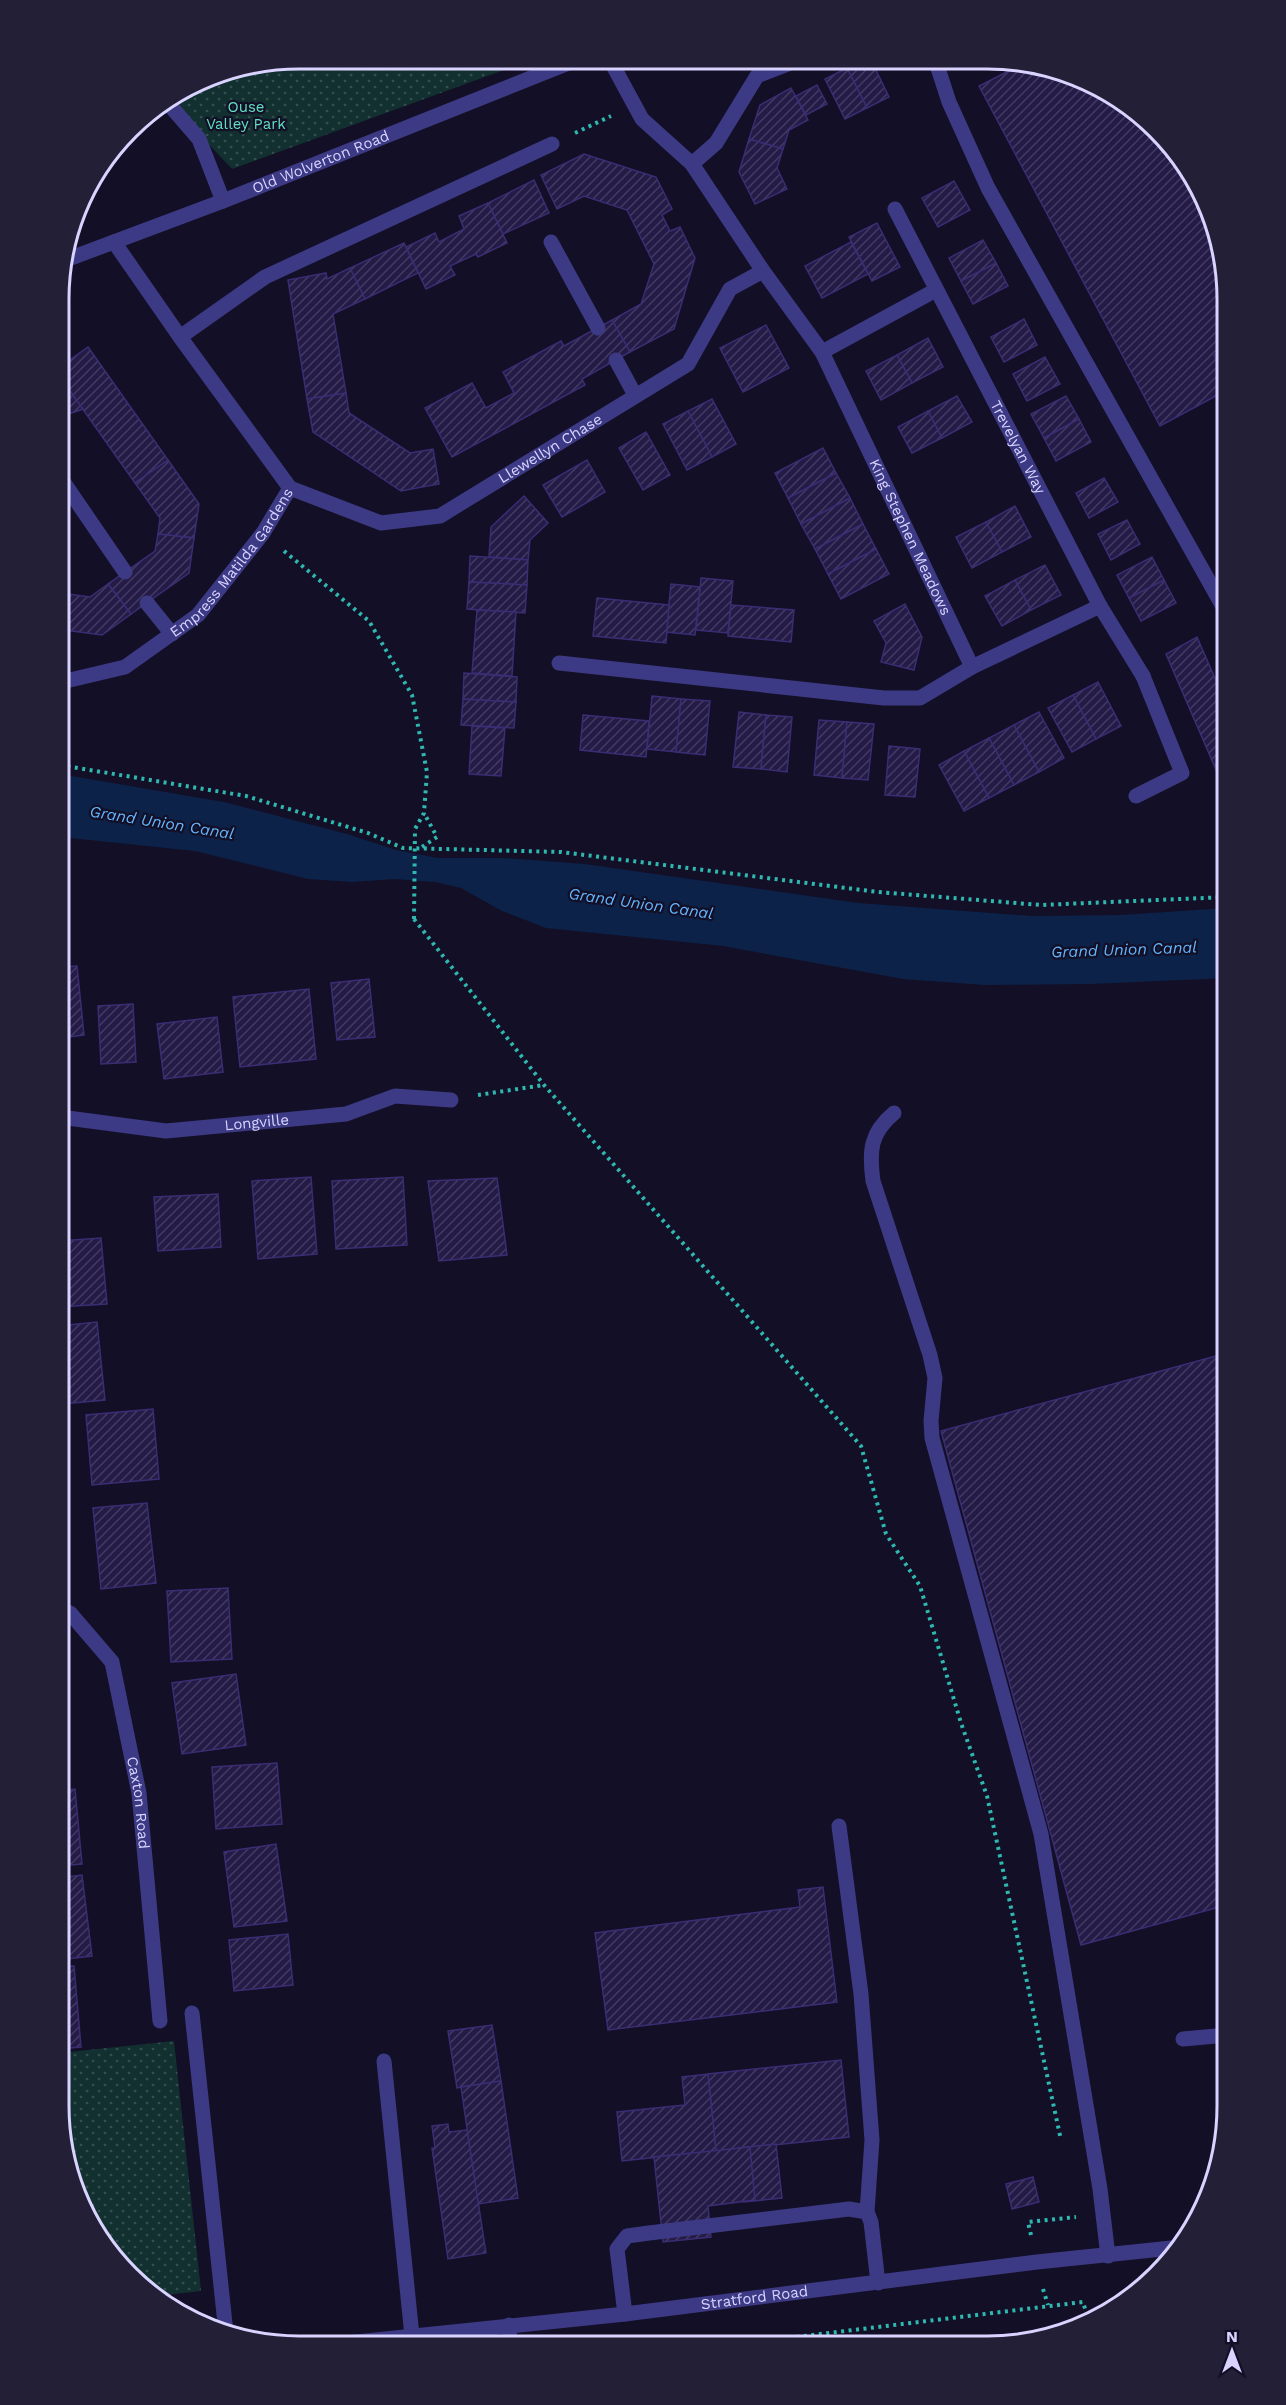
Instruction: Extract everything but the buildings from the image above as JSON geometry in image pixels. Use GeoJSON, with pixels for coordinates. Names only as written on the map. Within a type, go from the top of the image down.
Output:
{"type":"FeatureCollection","features":[{"type":"Feature","properties":{"kind":"street","name":"Old Wolverton Road"},"geometry":{"type":"LineString","coordinates":[[73,257],[223,201],[553,69]]}},
{"type":"Feature","properties":{"kind":"street","name":"King Stephen Meadows"},"geometry":{"type":"LineString","coordinates":[[615,69],[642,119],[692,164],[763,270],[822,352],[972,667]]}},
{"type":"Feature","properties":{"kind":"street"},"geometry":{"type":"LineString","coordinates":[[692,164],[716,143],[757,76],[775,69]]}},
{"type":"Feature","properties":{"kind":"street"},"geometry":{"type":"LineString","coordinates":[[938,69],[949,102],[988,188],[1217,596]]}},
{"type":"Feature","properties":{"kind":"street"},"geometry":{"type":"LineString","coordinates":[[172,108],[199,139],[223,201]]}},
{"type":"Feature","properties":{"kind":"street"},"geometry":{"type":"LineString","coordinates":[[180,338],[265,277],[552,144]]}},
{"type":"Feature","properties":{"kind":"street","name":"Trevelyan Way"},"geometry":{"type":"LineString","coordinates":[[895,209],[1100,606],[1143,676],[1182,773],[1136,796]]}},
{"type":"Feature","properties":{"kind":"street","name":"Empress Matilda Gardens"},"geometry":{"type":"LineString","coordinates":[[69,680],[125,667],[198,615],[263,533],[290,488],[180,338],[114,242]]}},
{"type":"Feature","properties":{"kind":"street"},"geometry":{"type":"LineString","coordinates":[[551,242],[598,328]]}},
{"type":"Feature","properties":{"kind":"street","name":"Llewellyn Chase"},"geometry":{"type":"LineString","coordinates":[[290,488],[381,523],[440,516],[688,364],[730,289],[763,270]]}},
{"type":"Feature","properties":{"kind":"street"},"geometry":{"type":"LineString","coordinates":[[822,352],[936,290]]}},
{"type":"Feature","properties":{"kind":"street"},"geometry":{"type":"LineString","coordinates":[[616,360],[635,395]]}},
{"type":"Feature","properties":{"kind":"street"},"geometry":{"type":"LineString","coordinates":[[69,490],[125,572]]}},
{"type":"Feature","properties":{"kind":"street"},"geometry":{"type":"LineString","coordinates":[[147,603],[172,634]]}},
{"type":"Feature","properties":{"kind":"street"},"geometry":{"type":"LineString","coordinates":[[558,663],[884,698],[920,698],[972,667],[1100,606]]}},
{"type":"Feature","properties":{"kind":"street","name":"Longville"},"geometry":{"type":"LineString","coordinates":[[69,1118],[166,1131],[346,1114],[395,1096],[451,1100]]}},
{"type":"Feature","properties":{"kind":"street"},"geometry":{"type":"LineString","coordinates":[[894,1113],[882,1124],[873,1140],[870,1163],[873,1181],[930,1354],[935,1378],[931,1421],[932,1438],[1041,1834],[1100,2189],[1108,2256]]}},
{"type":"Feature","properties":{"kind":"street","name":"Caxton Road"},"geometry":{"type":"LineString","coordinates":[[69,1613],[112,1662],[139,1793],[160,2021]]}},
{"type":"Feature","properties":{"kind":"street"},"geometry":{"type":"LineString","coordinates":[[839,1826],[861,1994],[872,2140],[867,2212],[871,2222],[878,2283]]}},
{"type":"Feature","properties":{"kind":"street"},"geometry":{"type":"LineString","coordinates":[[192,2013],[225,2324]]}},
{"type":"Feature","properties":{"kind":"street"},"geometry":{"type":"LineString","coordinates":[[1184,2039],[1217,2036]]}},
{"type":"Feature","properties":{"kind":"street"},"geometry":{"type":"LineString","coordinates":[[384,2061],[412,2336]]}},
{"type":"Feature","properties":{"kind":"street"},"geometry":{"type":"LineString","coordinates":[[625,2314],[617,2249],[627,2236],[849,2210],[867,2212]]}},
{"type":"Feature","properties":{"kind":"street","name":"Stratford Road"},"geometry":{"type":"LineString","coordinates":[[412,2336],[625,2314],[1037,2262],[1168,2249]]}},
{"type":"Feature","properties":{"kind":"street"},"geometry":{"type":"LineString","coordinates":[[509,2325],[510,2336]]}},
{"type":"Feature","properties":{"kind":"path"},"geometry":{"type":"LineString","coordinates":[[552,144],[635,106]]}},
{"type":"Feature","properties":{"kind":"path"},"geometry":{"type":"LineString","coordinates":[[263,533],[369,621],[412,695],[427,772],[424,813],[415,829],[414,919],[544,1085],[861,1446],[886,1533],[920,1586],[961,1723],[987,1796],[1062,2147]]}},
{"type":"Feature","properties":{"kind":"path"},"geometry":{"type":"LineString","coordinates":[[69,766],[246,796],[368,833],[403,848],[561,852],[878,892],[1041,905],[1217,897]]}},
{"type":"Feature","properties":{"kind":"path"},"geometry":{"type":"LineString","coordinates":[[421,848],[437,837],[424,813]]}},
{"type":"Feature","properties":{"kind":"path"},"geometry":{"type":"LineString","coordinates":[[451,1100],[544,1085]]}},
{"type":"Feature","properties":{"kind":"path"},"geometry":{"type":"LineString","coordinates":[[1048,2305],[1028,2222],[1077,2217]]}},
{"type":"Feature","properties":{"kind":"path"},"geometry":{"type":"LineString","coordinates":[[802,2336],[1083,2302],[1086,2313]]}},
{"type":"Feature","properties":{"kind":"green space","name":"Ouse Valley Park"},"geometry":{"type":"Polygon","coordinates":[[[284,69],[506,69],[232,169],[173,107],[225,81],[254,73],[284,69]]]}},
{"type":"Feature","properties":{"kind":"green space"},"geometry":{"type":"Polygon","coordinates":[[[174,2041],[201,2291],[168,2295],[159,2289],[126,2258],[100,2221],[86,2194],[73,2151],[69,2121],[69,2052],[174,2041]]]}},
{"type":"Feature","properties":{"kind":"water","name":"Grand Union Canal"},"geometry":{"type":"Polygon","coordinates":[[[69,776],[224,802],[347,834],[396,850],[438,858],[503,858],[585,864],[858,903],[1033,916],[1120,915],[1217,909],[1217,978],[1092,984],[985,985],[903,979],[723,946],[546,928],[502,911],[461,888],[435,882],[395,879],[352,882],[308,879],[195,851],[69,838],[69,776]]]}}]}
